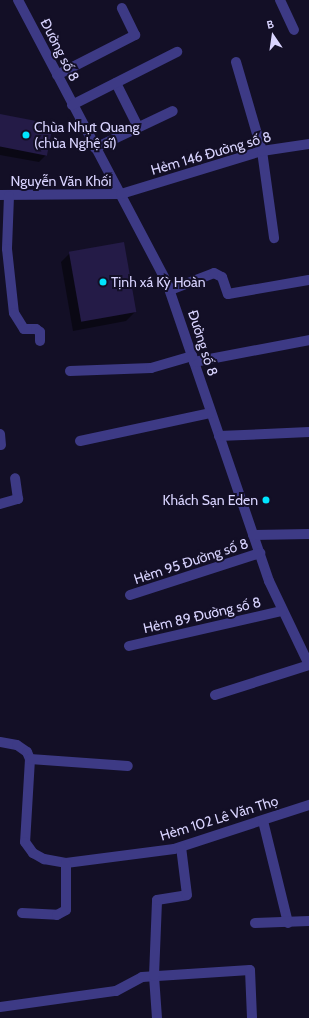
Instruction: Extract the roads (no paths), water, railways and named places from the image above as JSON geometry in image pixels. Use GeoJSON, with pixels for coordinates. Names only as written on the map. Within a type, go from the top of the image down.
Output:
{"type":"FeatureCollection","features":[{"type":"Feature","properties":{"kind":"street","name":"Đường số 8"},"geometry":{"type":"LineString","coordinates":[[18,0],[170,290],[253,535],[282,611],[309,665]]}},
{"type":"Feature","properties":{"kind":"street"},"geometry":{"type":"LineString","coordinates":[[280,0],[294,30]]}},
{"type":"Feature","properties":{"kind":"street"},"geometry":{"type":"LineString","coordinates":[[57,75],[135,35],[122,8]]}},
{"type":"Feature","properties":{"kind":"street"},"geometry":{"type":"LineString","coordinates":[[72,104],[178,52]]}},
{"type":"Feature","properties":{"kind":"street"},"geometry":{"type":"LineString","coordinates":[[236,62],[262,151],[274,238]]}},
{"type":"Feature","properties":{"kind":"street"},"geometry":{"type":"LineString","coordinates":[[116,83],[138,127]]}},
{"type":"Feature","properties":{"kind":"street"},"geometry":{"type":"LineString","coordinates":[[96,148],[173,111]]}},
{"type":"Feature","properties":{"kind":"street","name":"Hẻm 146 Đường số 8"},"geometry":{"type":"LineString","coordinates":[[121,194],[262,151],[309,144]]}},
{"type":"Feature","properties":{"kind":"street","name":"Nguyễn Văn Khối"},"geometry":{"type":"LineString","coordinates":[[4,195],[121,194]]}},
{"type":"Feature","properties":{"kind":"street"},"geometry":{"type":"LineString","coordinates":[[4,195],[7,249],[14,313],[24,329],[36,329],[40,332],[40,341]]}},
{"type":"Feature","properties":{"kind":"street"},"geometry":{"type":"LineString","coordinates":[[170,290],[214,274],[222,277],[228,294],[309,280]]}},
{"type":"Feature","properties":{"kind":"street"},"geometry":{"type":"LineString","coordinates":[[70,371],[151,368],[193,359],[309,340]]}},
{"type":"Feature","properties":{"kind":"street"},"geometry":{"type":"LineString","coordinates":[[80,441],[211,413]]}},
{"type":"Feature","properties":{"kind":"street"},"geometry":{"type":"LineString","coordinates":[[219,436],[309,432]]}},
{"type":"Feature","properties":{"kind":"street"},"geometry":{"type":"LineString","coordinates":[[0,434],[1,444]]}},
{"type":"Feature","properties":{"kind":"street"},"geometry":{"type":"LineString","coordinates":[[0,504],[18,499],[15,478]]}},
{"type":"Feature","properties":{"kind":"street"},"geometry":{"type":"LineString","coordinates":[[253,535],[309,534]]}},
{"type":"Feature","properties":{"kind":"street","name":"Hẻm 95 Đường số 8"},"geometry":{"type":"LineString","coordinates":[[130,595],[260,553]]}},
{"type":"Feature","properties":{"kind":"street","name":"Hẻm 89 Đường số 8"},"geometry":{"type":"LineString","coordinates":[[129,646],[282,611]]}},
{"type":"Feature","properties":{"kind":"street"},"geometry":{"type":"LineString","coordinates":[[215,696],[309,665]]}},
{"type":"Feature","properties":{"kind":"street"},"geometry":{"type":"LineString","coordinates":[[0,742],[17,745],[27,752],[30,759],[128,766]]}},
{"type":"Feature","properties":{"kind":"street","name":"Hẻm 102 Lê Văn Thọ"},"geometry":{"type":"LineString","coordinates":[[30,759],[25,842],[33,853],[44,859],[66,863],[182,847],[309,805]]}},
{"type":"Feature","properties":{"kind":"street"},"geometry":{"type":"LineString","coordinates":[[263,821],[288,924]]}},
{"type":"Feature","properties":{"kind":"street"},"geometry":{"type":"LineString","coordinates":[[157,1018],[154,976],[157,900],[187,895],[182,847]]}},
{"type":"Feature","properties":{"kind":"street"},"geometry":{"type":"LineString","coordinates":[[22,913],[58,915],[66,910],[66,863]]}},
{"type":"Feature","properties":{"kind":"street"},"geometry":{"type":"LineString","coordinates":[[255,923],[288,924],[309,921]]}},
{"type":"Feature","properties":{"kind":"street"},"geometry":{"type":"LineString","coordinates":[[0,1007],[116,991],[142,977],[250,970],[252,1018]]}},
{"type":"Feature","properties":{"kind":"place","name":"Chùa Nhựt Quang (chùa Nghệ sĩ)"},"geometry":{"type":"Point","coordinates":[26,135]}},
{"type":"Feature","properties":{"kind":"place","name":"Tịnh xá Kỳ Hoàn"},"geometry":{"type":"Point","coordinates":[103,282]}},
{"type":"Feature","properties":{"kind":"place","name":"Khách Sạn Eden"},"geometry":{"type":"Point","coordinates":[266,500]}}]}
